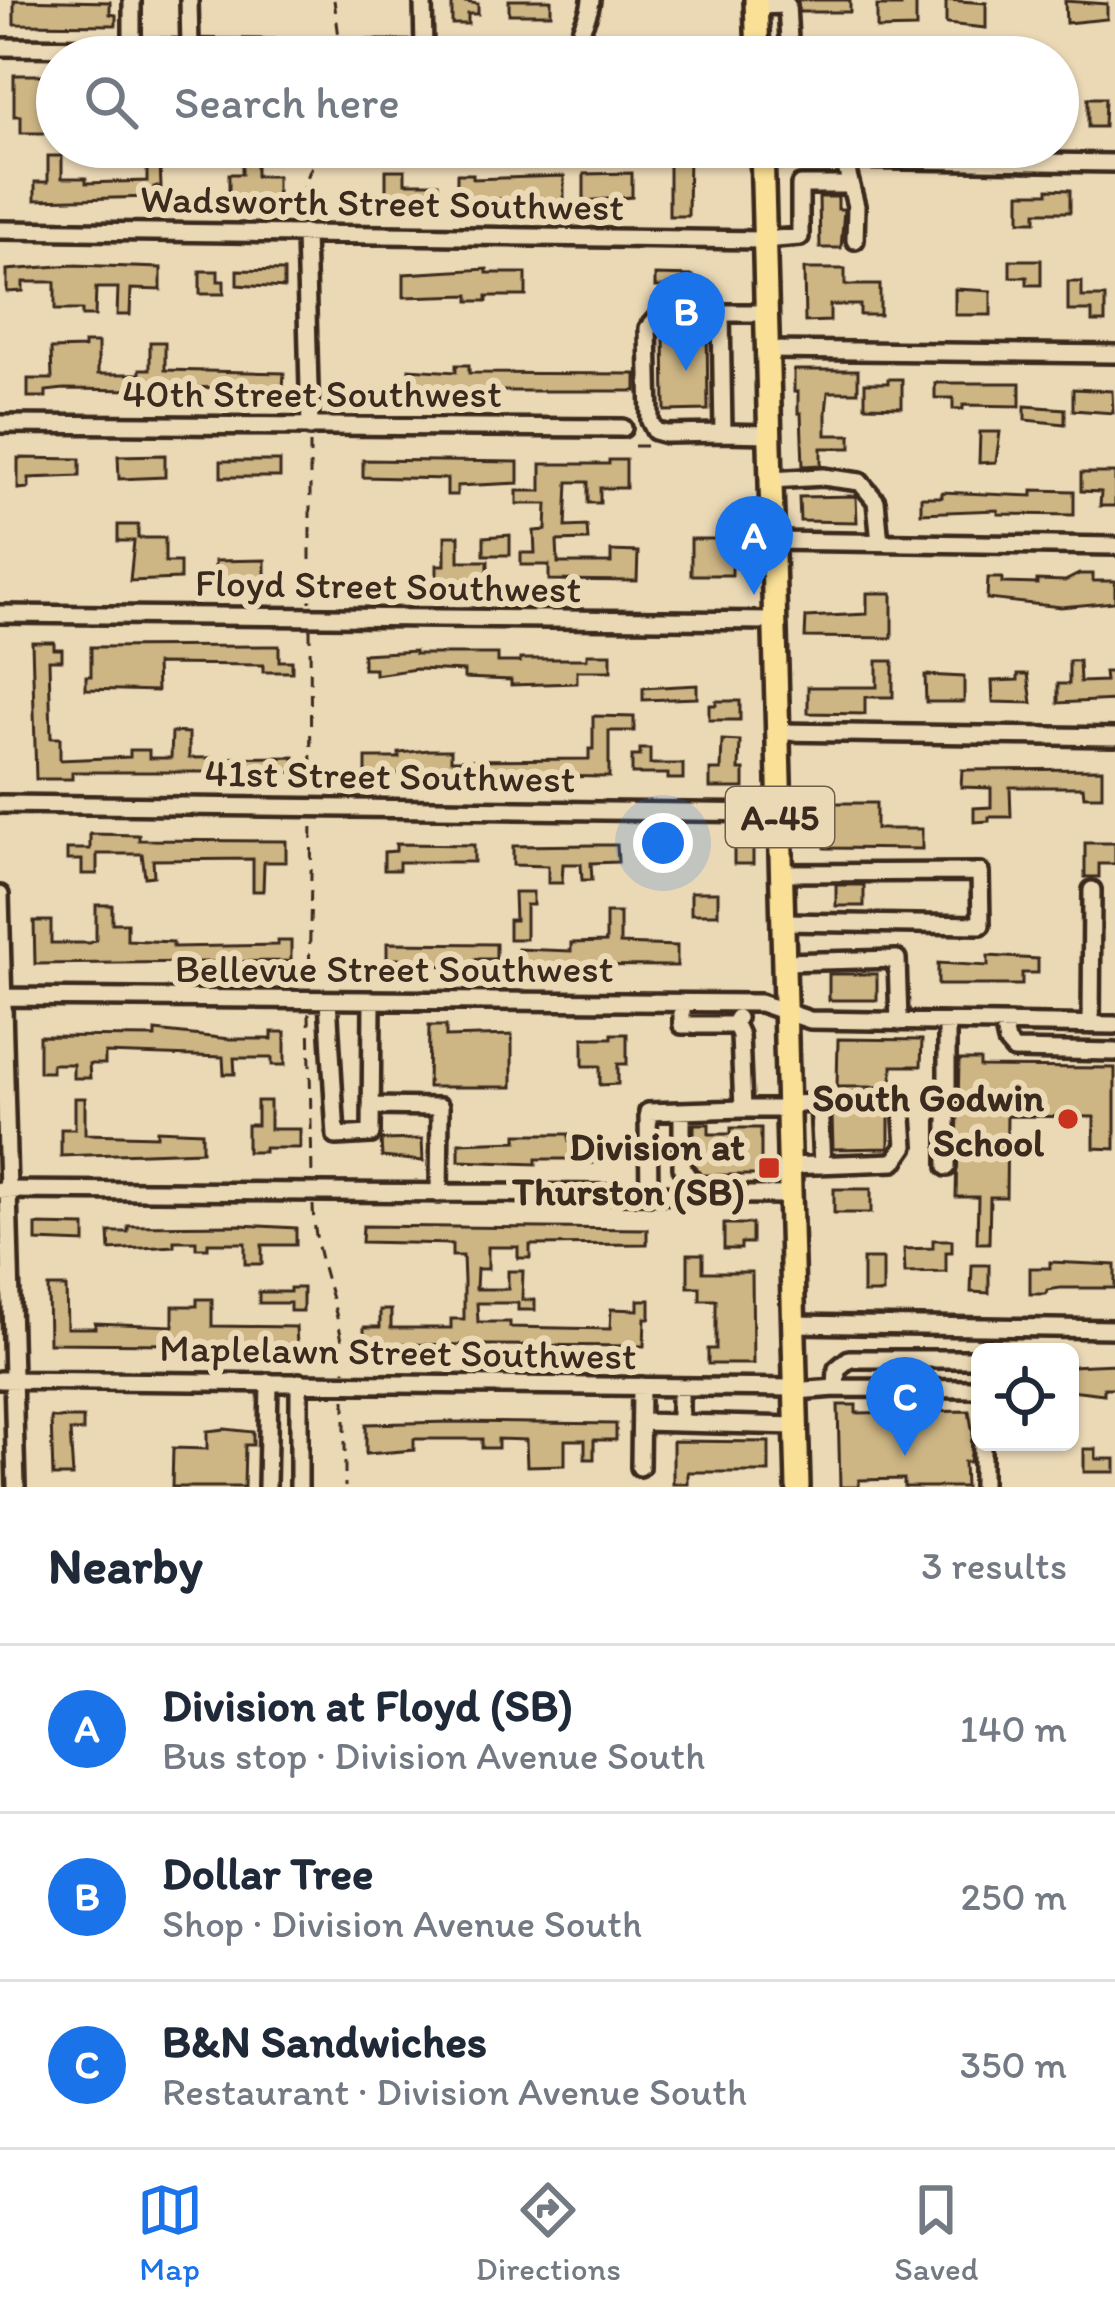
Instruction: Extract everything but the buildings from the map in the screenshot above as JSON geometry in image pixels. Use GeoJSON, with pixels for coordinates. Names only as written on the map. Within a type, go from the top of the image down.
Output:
{"type":"FeatureCollection","features":[{"type":"Feature","properties":{"kind":"main road"},"geometry":{"type":"LineString","coordinates":[[756,3],[757,36]]}},
{"type":"Feature","properties":{"kind":"main road","name":"A-45"},"geometry":{"type":"LineString","coordinates":[[762,168],[798,1487]]}},
{"type":"Feature","properties":{"kind":"street"},"geometry":{"type":"LineString","coordinates":[[132,0],[132,36]]}},
{"type":"Feature","properties":{"kind":"street"},"geometry":{"type":"LineString","coordinates":[[189,0],[190,36]]}},
{"type":"Feature","properties":{"kind":"street"},"geometry":{"type":"LineString","coordinates":[[423,0],[424,36]]}},
{"type":"Feature","properties":{"kind":"street"},"geometry":{"type":"LineString","coordinates":[[578,36],[591,0]]}},
{"type":"Feature","properties":{"kind":"street"},"geometry":{"type":"LineString","coordinates":[[756,3],[788,5],[789,36]]}},
{"type":"Feature","properties":{"kind":"street"},"geometry":{"type":"LineString","coordinates":[[0,47],[36,47]]}},
{"type":"Feature","properties":{"kind":"street"},"geometry":{"type":"LineString","coordinates":[[1079,162],[1115,163]]}},
{"type":"Feature","properties":{"kind":"street"},"geometry":{"type":"LineString","coordinates":[[843,168],[856,206],[855,239]]}},
{"type":"Feature","properties":{"kind":"street"},"geometry":{"type":"LineString","coordinates":[[763,240],[800,237],[800,185],[848,185]]}},
{"type":"Feature","properties":{"kind":"street","name":"Wadsworth Street Southwest"},"geometry":{"type":"LineString","coordinates":[[0,230],[763,240]]}},
{"type":"Feature","properties":{"kind":"street"},"geometry":{"type":"LineString","coordinates":[[304,233],[310,427]]}},
{"type":"Feature","properties":{"kind":"street"},"geometry":{"type":"LineString","coordinates":[[766,313],[661,313],[653,318],[648,328],[650,421],[665,434],[770,434]]}},
{"type":"Feature","properties":{"kind":"street"},"geometry":{"type":"LineString","coordinates":[[721,313],[723,433]]}},
{"type":"Feature","properties":{"kind":"street"},"geometry":{"type":"LineString","coordinates":[[767,350],[1115,354]]}},
{"type":"Feature","properties":{"kind":"street","name":"40th Street Southwest"},"geometry":{"type":"LineString","coordinates":[[0,424],[622,428]]}},
{"type":"Feature","properties":{"kind":"street"},"geometry":{"type":"LineString","coordinates":[[771,480],[823,477],[860,482],[876,501],[880,543]]}},
{"type":"Feature","properties":{"kind":"street"},"geometry":{"type":"LineString","coordinates":[[773,542],[1115,545]]}},
{"type":"Feature","properties":{"kind":"street","name":"Floyd Street Southwest"},"geometry":{"type":"LineString","coordinates":[[0,614],[775,621]]}},
{"type":"Feature","properties":{"kind":"street"},"geometry":{"type":"LineString","coordinates":[[778,732],[1115,736]]}},
{"type":"Feature","properties":{"kind":"street","name":"41st Street Southwest"},"geometry":{"type":"LineString","coordinates":[[0,804],[780,813]]}},
{"type":"Feature","properties":{"kind":"street"},"geometry":{"type":"LineString","coordinates":[[781,873],[980,872],[981,925],[782,922]]}},
{"type":"Feature","properties":{"kind":"street"},"geometry":{"type":"LineString","coordinates":[[1091,1025],[1092,890]]}},
{"type":"Feature","properties":{"kind":"street"},"geometry":{"type":"LineString","coordinates":[[0,895],[6,1380],[16,1487]]}},
{"type":"Feature","properties":{"kind":"street"},"geometry":{"type":"LineString","coordinates":[[783,962],[897,959],[899,1022]]}},
{"type":"Feature","properties":{"kind":"street","name":"Bellevue Street Southwest"},"geometry":{"type":"LineString","coordinates":[[2,998],[760,1003],[810,1020],[1115,1025]]}},
{"type":"Feature","properties":{"kind":"street"},"geometry":{"type":"LineString","coordinates":[[328,1000],[337,1136],[371,1134],[372,1001]]}},
{"type":"Feature","properties":{"kind":"street"},"geometry":{"type":"LineString","coordinates":[[682,1003],[682,1024],[735,1024]]}},
{"type":"Feature","properties":{"kind":"street"},"geometry":{"type":"LineString","coordinates":[[700,1003],[700,1024]]}},
{"type":"Feature","properties":{"kind":"street"},"geometry":{"type":"LineString","coordinates":[[737,1003],[743,1109]]}},
{"type":"Feature","properties":{"kind":"street"},"geometry":{"type":"LineString","coordinates":[[946,1167],[947,1023]]}},
{"type":"Feature","properties":{"kind":"street"},"geometry":{"type":"LineString","coordinates":[[1003,1024],[1014,1050],[1115,1052]]}},
{"type":"Feature","properties":{"kind":"street"},"geometry":{"type":"LineString","coordinates":[[819,1103],[822,1165]]}},
{"type":"Feature","properties":{"kind":"street"},"geometry":{"type":"LineString","coordinates":[[649,1195],[648,1112],[819,1103],[902,1104],[905,1146],[894,1162],[789,1166]]}},
{"type":"Feature","properties":{"kind":"street"},"geometry":{"type":"LineString","coordinates":[[371,1106],[440,1106],[439,1193]]}},
{"type":"Feature","properties":{"kind":"street"},"geometry":{"type":"LineString","coordinates":[[682,1112],[682,1168],[690,1180],[690,1195]]}},
{"type":"Feature","properties":{"kind":"street"},"geometry":{"type":"LineString","coordinates":[[4,1190],[790,1195]]}},
{"type":"Feature","properties":{"kind":"street"},"geometry":{"type":"LineString","coordinates":[[794,1324],[1115,1329]]}},
{"type":"Feature","properties":{"kind":"street"},"geometry":{"type":"LineString","coordinates":[[971,1327],[974,1343]]}},
{"type":"Feature","properties":{"kind":"street"},"geometry":{"type":"LineString","coordinates":[[836,1388],[837,1369],[849,1359],[971,1358]]}},
{"type":"Feature","properties":{"kind":"street","name":"Maplelawn Street Southwest"},"geometry":{"type":"LineString","coordinates":[[6,1380],[971,1389]]}},
{"type":"Feature","properties":{"kind":"street"},"geometry":{"type":"LineString","coordinates":[[267,1487],[268,1382]]}},
{"type":"Feature","properties":{"kind":"street"},"geometry":{"type":"LineString","coordinates":[[299,1382],[299,1487]]}},
{"type":"Feature","properties":{"kind":"street"},"geometry":{"type":"LineString","coordinates":[[640,1467],[641,1386]]}},
{"type":"Feature","properties":{"kind":"street"},"geometry":{"type":"LineString","coordinates":[[680,1387],[680,1422]]}},
{"type":"Feature","properties":{"kind":"street"},"geometry":{"type":"LineString","coordinates":[[641,1422],[796,1426]]}},
{"type":"Feature","properties":{"kind":"street"},"geometry":{"type":"LineString","coordinates":[[982,1451],[982,1487]]}},
{"type":"Feature","properties":{"kind":"path"},"geometry":{"type":"LineString","coordinates":[[334,0],[338,36]]}},
{"type":"Feature","properties":{"kind":"path"},"geometry":{"type":"LineString","coordinates":[[304,233],[304,185],[311,168]]}},
{"type":"Feature","properties":{"kind":"path"},"geometry":{"type":"LineString","coordinates":[[310,427],[309,1000],[314,1236],[344,1347],[346,1487]]}},
{"type":"Feature","properties":{"kind":"place","name":"Dollar Tree"},"geometry":{"type":"Point","coordinates":[686,371]}},
{"type":"Feature","properties":{"kind":"place","name":"Division at Floyd (SB)"},"geometry":{"type":"Point","coordinates":[754,595]}},
{"type":"Feature","properties":{"kind":"place","name":"South Godwin School"},"geometry":{"type":"Point","coordinates":[1068,1119]}},
{"type":"Feature","properties":{"kind":"place","name":"Division at Thurston (SB)"},"geometry":{"type":"Point","coordinates":[769,1168]}},
{"type":"Feature","properties":{"kind":"place","name":"B&N Sandwiches"},"geometry":{"type":"Point","coordinates":[905,1456]}}]}
